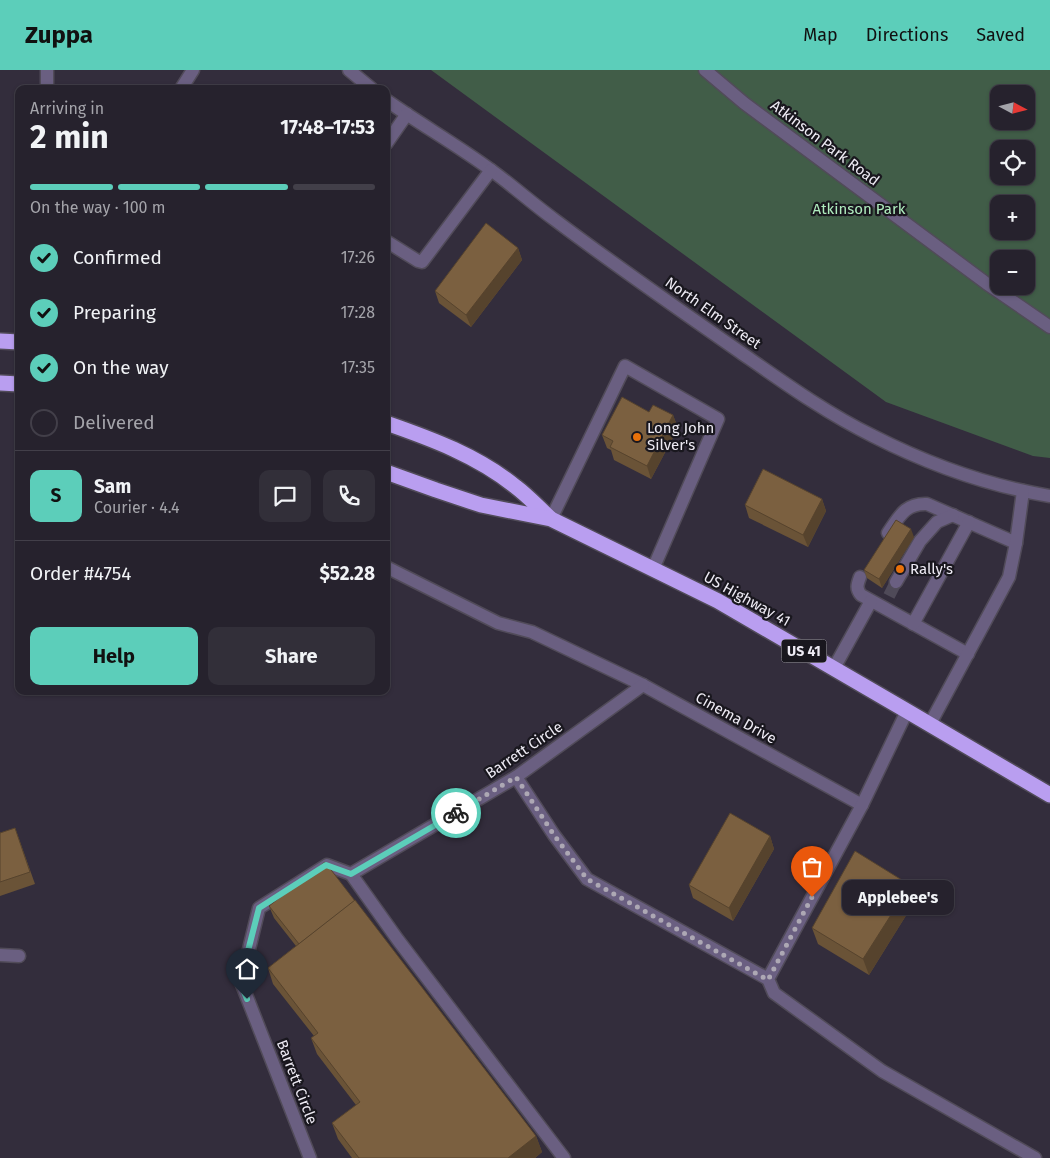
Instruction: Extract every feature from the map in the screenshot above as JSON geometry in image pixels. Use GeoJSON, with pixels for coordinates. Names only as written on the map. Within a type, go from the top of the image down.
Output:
{"type":"FeatureCollection","features":[{"type":"Feature","properties":{"kind":"highway"},"geometry":{"type":"LineString","coordinates":[[0,341],[15,342]]}},
{"type":"Feature","properties":{"kind":"highway"},"geometry":{"type":"LineString","coordinates":[[0,383],[15,384]]}},
{"type":"Feature","properties":{"kind":"highway","name":"US 41"},"geometry":{"type":"LineString","coordinates":[[390,424],[435,440],[481,463],[516,487],[551,519]]}},
{"type":"Feature","properties":{"kind":"highway","name":"US 41"},"geometry":{"type":"LineString","coordinates":[[390,473],[481,505],[551,519]]}},
{"type":"Feature","properties":{"kind":"highway","name":"US Highway 41"},"geometry":{"type":"LineString","coordinates":[[551,519],[718,601],[1050,795]]}},
{"type":"Feature","properties":{"kind":"street"},"geometry":{"type":"LineString","coordinates":[[46,85],[47,70]]}},
{"type":"Feature","properties":{"kind":"street"},"geometry":{"type":"LineString","coordinates":[[184,85],[193,70]]}},
{"type":"Feature","properties":{"kind":"street"},"geometry":{"type":"LineString","coordinates":[[349,70],[367,85]]}},
{"type":"Feature","properties":{"kind":"street","name":"Atkinson Park Road"},"geometry":{"type":"LineString","coordinates":[[705,70],[744,103],[955,260],[1050,327]]}},
{"type":"Feature","properties":{"kind":"street","name":"North Elm Street"},"geometry":{"type":"LineString","coordinates":[[390,103],[491,170],[555,220],[689,317],[833,414],[872,436],[911,454],[992,483],[1050,496]]}},
{"type":"Feature","properties":{"kind":"street"},"geometry":{"type":"LineString","coordinates":[[390,138],[407,114]]}},
{"type":"Feature","properties":{"kind":"street"},"geometry":{"type":"LineString","coordinates":[[390,244],[422,262],[491,170]]}},
{"type":"Feature","properties":{"kind":"street"},"geometry":{"type":"LineString","coordinates":[[551,519],[625,366],[718,419],[653,569]]}},
{"type":"Feature","properties":{"kind":"street"},"geometry":{"type":"LineString","coordinates":[[930,724],[1009,578],[1023,491]]}},
{"type":"Feature","properties":{"kind":"street"},"geometry":{"type":"LineString","coordinates":[[881,544],[900,515],[918,503],[927,504],[1016,543]]}},
{"type":"Feature","properties":{"kind":"street"},"geometry":{"type":"LineString","coordinates":[[896,582],[920,541],[937,522],[953,515]]}},
{"type":"Feature","properties":{"kind":"street"},"geometry":{"type":"LineString","coordinates":[[913,624],[969,522]]}},
{"type":"Feature","properties":{"kind":"street","name":"Cinema Drive"},"geometry":{"type":"LineString","coordinates":[[390,569],[498,623],[532,632],[643,685],[862,805]]}},
{"type":"Feature","properties":{"kind":"street"},"geometry":{"type":"LineString","coordinates":[[860,577],[857,590],[861,596],[881,602],[913,624],[968,654]]}},
{"type":"Feature","properties":{"kind":"street"},"geometry":{"type":"LineString","coordinates":[[834,668],[881,602]]}},
{"type":"Feature","properties":{"kind":"street","name":"Barrett Circle"},"geometry":{"type":"LineString","coordinates":[[310,1158],[240,982],[259,908],[326,865],[351,874],[516,777],[643,685]]}},
{"type":"Feature","properties":{"kind":"street"},"geometry":{"type":"LineString","coordinates":[[768,980],[862,805],[907,710]]}},
{"type":"Feature","properties":{"kind":"street"},"geometry":{"type":"LineString","coordinates":[[516,777],[554,835],[587,879],[768,980],[774,992],[882,1070],[1035,1158]]}},
{"type":"Feature","properties":{"kind":"street"},"geometry":{"type":"LineString","coordinates":[[351,874],[398,940],[564,1158]]}},
{"type":"Feature","properties":{"kind":"street"},"geometry":{"type":"LineString","coordinates":[[0,955],[19,956]]}},
{"type":"Feature","properties":{"kind":"green space","name":"Atkinson Park"},"geometry":{"type":"Polygon","coordinates":[[[431,70],[1050,70],[1050,458],[1033,456],[886,402],[431,70]]]}},
{"type":"Feature","properties":{"kind":"building"},"geometry":{"type":"Polygon","coordinates":[[[486,223],[518,248],[466,315],[435,291],[486,223]]]}},
{"type":"Feature","properties":{"kind":"building"},"geometry":{"type":"Polygon","coordinates":[[[622,397],[649,412],[653,405],[673,415],[647,466],[610,447],[613,441],[602,435],[622,397]]]}},
{"type":"Feature","properties":{"kind":"building"},"geometry":{"type":"Polygon","coordinates":[[[763,469],[822,499],[803,535],[745,505],[763,469]]]}},
{"type":"Feature","properties":{"kind":"building"},"geometry":{"type":"Polygon","coordinates":[[[896,520],[911,529],[879,579],[864,570],[896,520]]]}},
{"type":"Feature","properties":{"kind":"building"},"geometry":{"type":"Polygon","coordinates":[[[730,813],[770,836],[729,908],[689,885],[730,813]]]}},
{"type":"Feature","properties":{"kind":"building"},"geometry":{"type":"Polygon","coordinates":[[[15,828],[30,872],[0,882],[0,833],[15,828]]]}},
{"type":"Feature","properties":{"kind":"building"},"geometry":{"type":"Polygon","coordinates":[[[855,851],[910,885],[863,959],[812,928],[855,851]]]}},
{"type":"Feature","properties":{"kind":"building"},"geometry":{"type":"Polygon","coordinates":[[[325,862],[355,901],[299,944],[269,906],[325,862]]]}},
{"type":"Feature","properties":{"kind":"building"},"geometry":{"type":"Polygon","coordinates":[[[355,900],[536,1136],[508,1158],[359,1158],[332,1123],[360,1102],[311,1038],[318,1033],[268,968],[355,900]]]}},
{"type":"Feature","properties":{"kind":"tunnel"},"geometry":{"type":"LineString","coordinates":[[889,596],[896,582]]}},
{"type":"Feature","properties":{"kind":"way so far"},"geometry":{"type":"LineString","coordinates":[[456,813],[516,777],[554,835],[587,879],[768,980],[812,897]]}},
{"type":"Feature","properties":{"kind":"place","name":"Long John Silver's"},"geometry":{"type":"Point","coordinates":[637,437]}},
{"type":"Feature","properties":{"kind":"place","name":"Rally's"},"geometry":{"type":"Point","coordinates":[900,569]}},
{"type":"Feature","properties":{"kind":"place","name":"Applebee's"},"geometry":{"type":"Point","coordinates":[812,897]}},
{"type":"Feature","properties":{"kind":"route"},"geometry":{"type":"LineString","coordinates":[[247,999],[240,982],[259,908],[326,865],[351,874],[456,813]]}}]}
